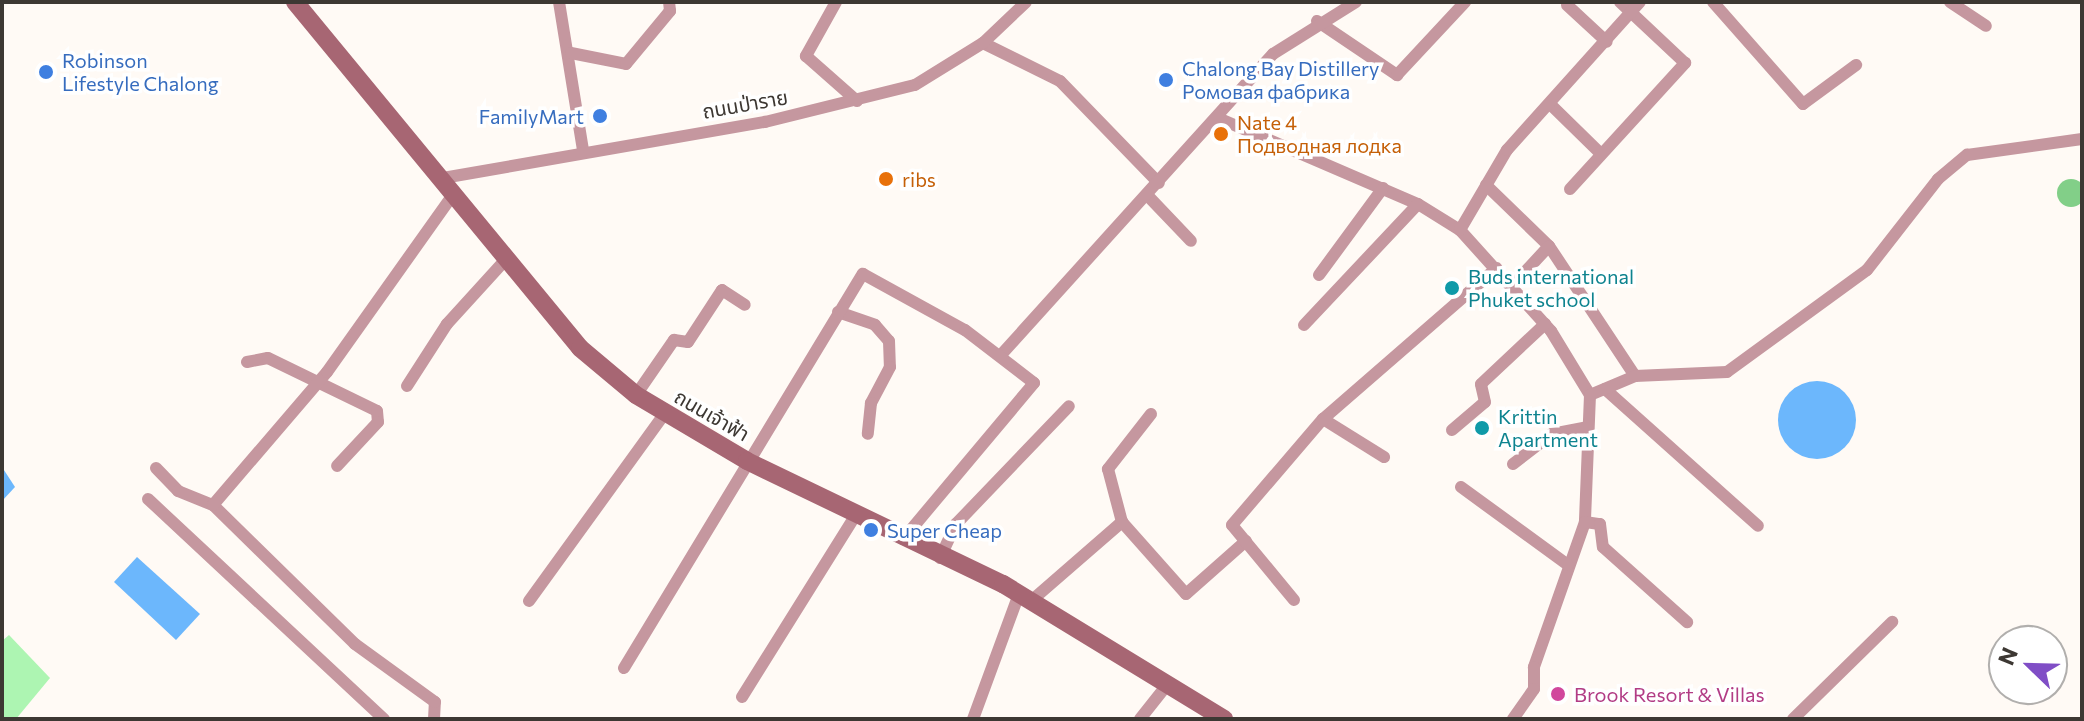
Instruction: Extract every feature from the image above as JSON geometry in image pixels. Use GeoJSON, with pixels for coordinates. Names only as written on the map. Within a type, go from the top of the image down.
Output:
{"type":"FeatureCollection","features":[{"type":"Feature","properties":{"kind":"main road","name":"ถนนเจ้าฟ้า"},"geometry":{"type":"LineString","coordinates":[[295,2],[449,185],[580,348],[636,395],[747,461],[1025,597],[1224,719]]}},
{"type":"Feature","properties":{"kind":"street"},"geometry":{"type":"LineString","coordinates":[[559,2],[571,53],[583,151]]}},
{"type":"Feature","properties":{"kind":"street"},"geometry":{"type":"LineString","coordinates":[[571,53],[626,64],[670,11],[669,2]]}},
{"type":"Feature","properties":{"kind":"street"},"geometry":{"type":"LineString","coordinates":[[836,2],[806,56],[857,101]]}},
{"type":"Feature","properties":{"kind":"street","name":"ถนนป่าราย"},"geometry":{"type":"LineString","coordinates":[[449,185],[583,151],[857,101],[915,85],[983,43],[1026,2]]}},
{"type":"Feature","properties":{"kind":"street"},"geometry":{"type":"LineString","coordinates":[[1000,356],[1148,196],[1273,54],[1317,21],[1356,2]]}},
{"type":"Feature","properties":{"kind":"street"},"geometry":{"type":"LineString","coordinates":[[1317,21],[1397,75],[1465,2]]}},
{"type":"Feature","properties":{"kind":"street"},"geometry":{"type":"LineString","coordinates":[[1570,189],[1685,63],[1636,7],[1620,2]]}},
{"type":"Feature","properties":{"kind":"street"},"geometry":{"type":"LineString","coordinates":[[1713,2],[1803,104],[1856,65]]}},
{"type":"Feature","properties":{"kind":"street"},"geometry":{"type":"LineString","coordinates":[[1950,2],[1986,26]]}},
{"type":"Feature","properties":{"kind":"street"},"geometry":{"type":"LineString","coordinates":[[1567,5],[1607,42]]}},
{"type":"Feature","properties":{"kind":"street"},"geometry":{"type":"LineString","coordinates":[[1460,230],[1486,185],[1636,7]]}},
{"type":"Feature","properties":{"kind":"street"},"geometry":{"type":"LineString","coordinates":[[983,43],[1060,81],[1159,183]]}},
{"type":"Feature","properties":{"kind":"street"},"geometry":{"type":"LineString","coordinates":[[1551,105],[1600,153]]}},
{"type":"Feature","properties":{"kind":"street"},"geometry":{"type":"LineString","coordinates":[[1218,118],[1418,204],[1460,230],[1545,324],[1590,395],[1584,428],[1585,522],[1568,565],[1534,689],[1513,719]]}},
{"type":"Feature","properties":{"kind":"street"},"geometry":{"type":"LineString","coordinates":[[1590,395],[1635,376],[1727,372],[1867,270],[1938,179],[1967,155],[2082,139]]}},
{"type":"Feature","properties":{"kind":"street"},"geometry":{"type":"LineString","coordinates":[[213,505],[319,382],[449,185]]}},
{"type":"Feature","properties":{"kind":"street"},"geometry":{"type":"LineString","coordinates":[[1486,185],[1549,246],[1595,305],[1635,376]]}},
{"type":"Feature","properties":{"kind":"street"},"geometry":{"type":"LineString","coordinates":[[1319,275],[1383,188]]}},
{"type":"Feature","properties":{"kind":"street"},"geometry":{"type":"LineString","coordinates":[[1148,196],[1191,241]]}},
{"type":"Feature","properties":{"kind":"street"},"geometry":{"type":"LineString","coordinates":[[1304,325],[1418,204]]}},
{"type":"Feature","properties":{"kind":"street"},"geometry":{"type":"LineString","coordinates":[[1512,286],[1549,246]]}},
{"type":"Feature","properties":{"kind":"street"},"geometry":{"type":"LineString","coordinates":[[407,386],[447,324],[508,257]]}},
{"type":"Feature","properties":{"kind":"street"},"geometry":{"type":"LineString","coordinates":[[1294,600],[1232,525],[1323,419],[1497,268]]}},
{"type":"Feature","properties":{"kind":"street"},"geometry":{"type":"LineString","coordinates":[[624,668],[863,274],[1000,356],[1034,383],[903,539]]}},
{"type":"Feature","properties":{"kind":"street"},"geometry":{"type":"LineString","coordinates":[[636,395],[674,340],[688,342],[722,290],[745,305]]}},
{"type":"Feature","properties":{"kind":"street"},"geometry":{"type":"LineString","coordinates":[[838,312],[875,325],[889,341],[890,367],[871,403],[868,434]]}},
{"type":"Feature","properties":{"kind":"street"},"geometry":{"type":"LineString","coordinates":[[1452,430],[1485,402],[1481,384],[1545,324]]}},
{"type":"Feature","properties":{"kind":"street"},"geometry":{"type":"LineString","coordinates":[[247,362],[268,358],[379,414],[337,466]]}},
{"type":"Feature","properties":{"kind":"street"},"geometry":{"type":"LineString","coordinates":[[1605,389],[1758,526]]}},
{"type":"Feature","properties":{"kind":"street"},"geometry":{"type":"LineString","coordinates":[[940,558],[956,524],[1069,406]]}},
{"type":"Feature","properties":{"kind":"street"},"geometry":{"type":"LineString","coordinates":[[529,601],[665,413]]}},
{"type":"Feature","properties":{"kind":"street"},"geometry":{"type":"LineString","coordinates":[[1151,414],[1108,469],[1122,522],[1186,594],[1246,541]]}},
{"type":"Feature","properties":{"kind":"street"},"geometry":{"type":"LineString","coordinates":[[1323,419],[1384,457]]}},
{"type":"Feature","properties":{"kind":"street"},"geometry":{"type":"LineString","coordinates":[[1513,464],[1552,434],[1584,428]]}},
{"type":"Feature","properties":{"kind":"street"},"geometry":{"type":"LineString","coordinates":[[156,468],[178,491],[213,505],[355,644],[435,702],[434,719]]}},
{"type":"Feature","properties":{"kind":"street"},"geometry":{"type":"LineString","coordinates":[[1461,487],[1568,565]]}},
{"type":"Feature","properties":{"kind":"street"},"geometry":{"type":"LineString","coordinates":[[148,499],[384,719]]}},
{"type":"Feature","properties":{"kind":"street"},"geometry":{"type":"LineString","coordinates":[[742,697],[855,516]]}},
{"type":"Feature","properties":{"kind":"street"},"geometry":{"type":"LineString","coordinates":[[973,719],[1025,597],[1122,522]]}},
{"type":"Feature","properties":{"kind":"street"},"geometry":{"type":"LineString","coordinates":[[1585,522],[1600,524],[1603,547],[1687,622]]}},
{"type":"Feature","properties":{"kind":"street"},"geometry":{"type":"LineString","coordinates":[[1796,718],[1892,622]]}},
{"type":"Feature","properties":{"kind":"street"},"geometry":{"type":"LineString","coordinates":[[1140,719],[1167,685]]}},
{"type":"Feature","properties":{"kind":"green space"},"geometry":{"type":"Polygon","coordinates":[[[2071,179],[2081,183],[2085,193],[2081,203],[2071,207],[2061,203],[2057,193],[2061,183],[2071,179]]]}},
{"type":"Feature","properties":{"kind":"green space"},"geometry":{"type":"Polygon","coordinates":[[[9,635],[50,678],[16,719],[2,719],[2,641],[9,635]]]}},
{"type":"Feature","properties":{"kind":"water"},"geometry":{"type":"Polygon","coordinates":[[[1817,381],[1832,384],[1845,392],[1853,405],[1856,420],[1853,435],[1845,448],[1832,456],[1817,459],[1802,456],[1789,448],[1781,435],[1778,420],[1781,405],[1789,392],[1802,384],[1817,381]]]}},
{"type":"Feature","properties":{"kind":"water"},"geometry":{"type":"Polygon","coordinates":[[[2,467],[15,487],[2,501],[2,467]]]}},
{"type":"Feature","properties":{"kind":"water"},"geometry":{"type":"Polygon","coordinates":[[[137,557],[200,614],[176,640],[114,582],[137,557]]]}},
{"type":"Feature","properties":{"kind":"place","name":"Robinson Lifestyle Chalong"},"geometry":{"type":"Point","coordinates":[46,72]}},
{"type":"Feature","properties":{"kind":"place","name":"Chalong Bay Distillery Ромовая фабрика"},"geometry":{"type":"Point","coordinates":[1166,80]}},
{"type":"Feature","properties":{"kind":"place","name":"FamilyMart"},"geometry":{"type":"Point","coordinates":[600,116]}},
{"type":"Feature","properties":{"kind":"place","name":"Nate 4 Подводная лодка"},"geometry":{"type":"Point","coordinates":[1221,134]}},
{"type":"Feature","properties":{"kind":"place","name":"ribs"},"geometry":{"type":"Point","coordinates":[886,179]}},
{"type":"Feature","properties":{"kind":"place","name":"Buds international Phuket school"},"geometry":{"type":"Point","coordinates":[1452,288]}},
{"type":"Feature","properties":{"kind":"place","name":"Krittin Apartment"},"geometry":{"type":"Point","coordinates":[1482,428]}},
{"type":"Feature","properties":{"kind":"place","name":"Super Cheap"},"geometry":{"type":"Point","coordinates":[871,530]}},
{"type":"Feature","properties":{"kind":"place","name":"Brook Resort & Villas"},"geometry":{"type":"Point","coordinates":[1558,694]}}]}
